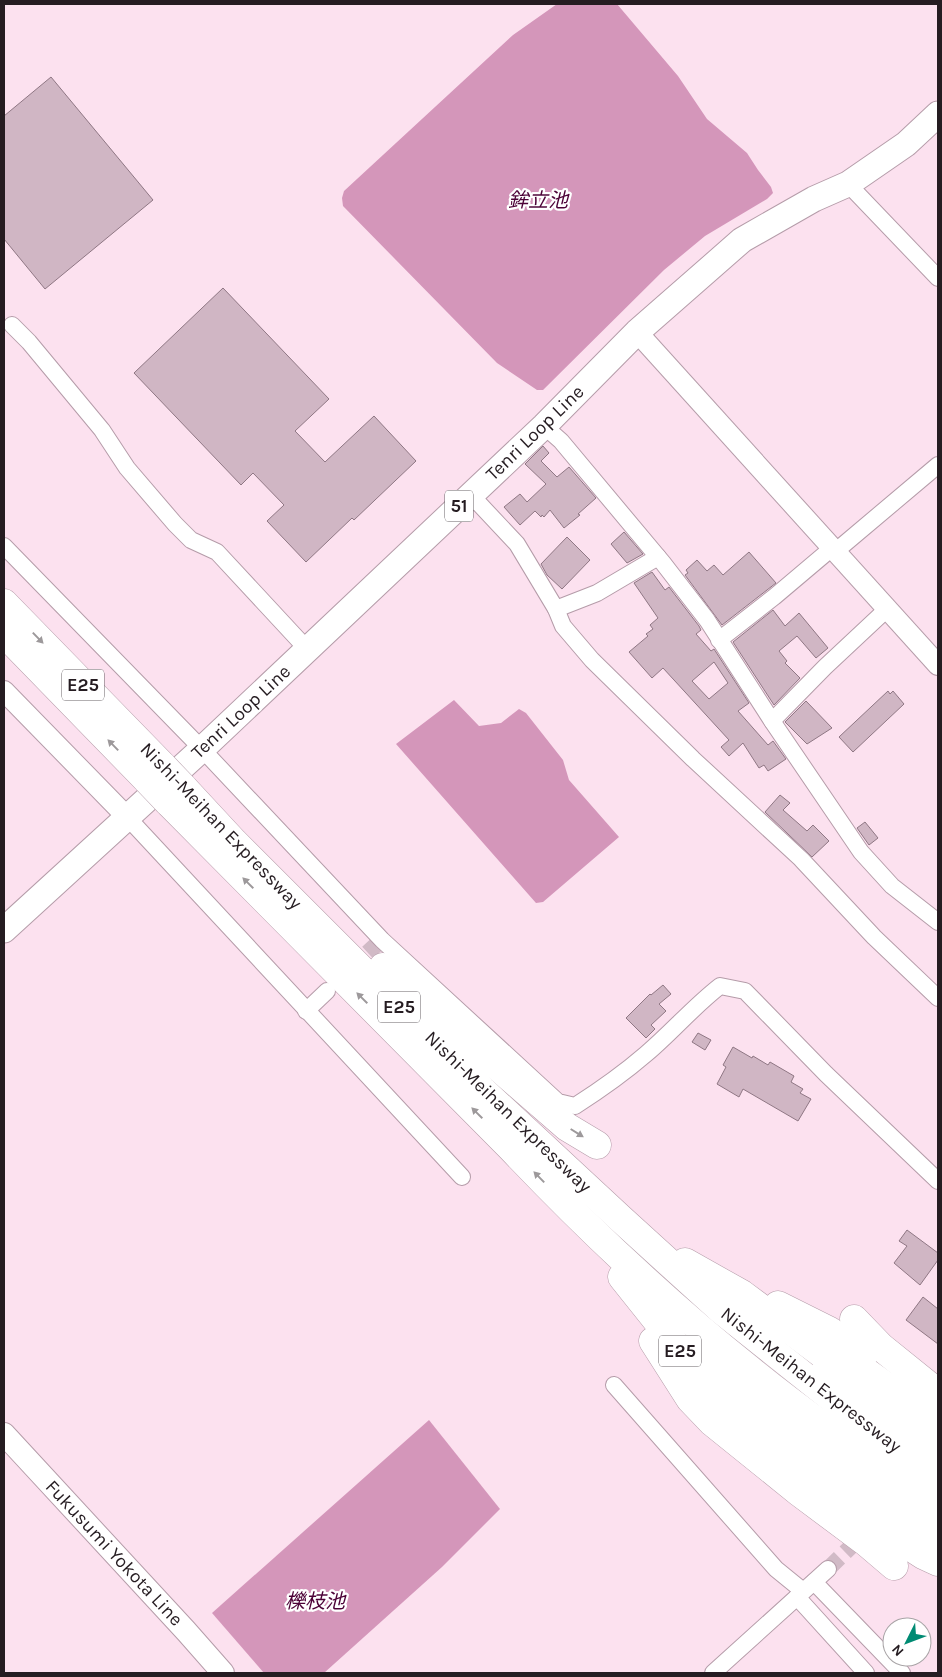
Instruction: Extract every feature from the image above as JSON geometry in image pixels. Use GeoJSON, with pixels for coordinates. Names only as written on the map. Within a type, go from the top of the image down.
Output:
{"type":"FeatureCollection","features":[{"type":"Feature","properties":{"kind":"highway","name":"Nishi-Meihan Expressway"},"geometry":{"type":"LineString","coordinates":[[4,604],[155,773],[567,1207],[692,1322],[750,1370],[840,1438],[938,1506]]}},
{"type":"Feature","properties":{"kind":"highway","name":"Nishi-Meihan Expressway"},"geometry":{"type":"LineString","coordinates":[[4,633],[155,773]]}},
{"type":"Feature","properties":{"kind":"highway","name":"Nishi-Meihan Expressway"},"geometry":{"type":"LineString","coordinates":[[176,795],[234,842],[482,1090],[720,1309],[898,1451],[938,1478]]}},
{"type":"Feature","properties":{"kind":"highway"},"geometry":{"type":"LineString","coordinates":[[234,842],[256,849],[344,934],[567,1127],[597,1145]]}},
{"type":"Feature","properties":{"kind":"highway"},"geometry":{"type":"LineString","coordinates":[[567,1207],[718,1410],[754,1442],[873,1534],[894,1566]]}},
{"type":"Feature","properties":{"kind":"highway","name":"E25"},"geometry":{"type":"LineString","coordinates":[[567,1207],[700,1346],[763,1398],[938,1520]]}},
{"type":"Feature","properties":{"kind":"highway","name":"E25"},"geometry":{"type":"LineString","coordinates":[[567,1207],[707,1364],[763,1410],[938,1535]]}},
{"type":"Feature","properties":{"kind":"highway","name":"E25"},"geometry":{"type":"LineString","coordinates":[[567,1207],[729,1396],[820,1467],[912,1534],[938,1548]]}},
{"type":"Feature","properties":{"kind":"highway","name":"E25"},"geometry":{"type":"LineString","coordinates":[[567,1207],[721,1401],[813,1476],[906,1544],[938,1562]]}},
{"type":"Feature","properties":{"kind":"highway","name":"E25"},"geometry":{"type":"LineString","coordinates":[[621,1219],[689,1264],[742,1294],[938,1439]]}},
{"type":"Feature","properties":{"kind":"highway","name":"E25"},"geometry":{"type":"LineString","coordinates":[[621,1219],[734,1299],[938,1454]]}},
{"type":"Feature","properties":{"kind":"highway","name":"E25"},"geometry":{"type":"LineString","coordinates":[[621,1219],[874,1419],[938,1466]]}},
{"type":"Feature","properties":{"kind":"highway","name":"E25"},"geometry":{"type":"LineString","coordinates":[[689,1264],[753,1292],[830,1331],[938,1412]]}},
{"type":"Feature","properties":{"kind":"highway","name":"E25"},"geometry":{"type":"LineString","coordinates":[[753,1292],[938,1423]]}},
{"type":"Feature","properties":{"kind":"highway"},"geometry":{"type":"LineString","coordinates":[[938,1377],[892,1342],[854,1319],[881,1347],[938,1393]]}},
{"type":"Feature","properties":{"kind":"main road","name":"Tenri Loop Line"},"geometry":{"type":"LineString","coordinates":[[4,930],[202,749],[544,426],[637,332],[742,240],[814,199],[848,184],[906,144],[938,114]]}},
{"type":"Feature","properties":{"kind":"main road","name":"Fukusumi Yokota Line"},"geometry":{"type":"LineString","coordinates":[[4,1434],[223,1673]]}},
{"type":"Feature","properties":{"kind":"street"},"geometry":{"type":"LineString","coordinates":[[848,184],[938,278]]}},
{"type":"Feature","properties":{"kind":"street"},"geometry":{"type":"LineString","coordinates":[[12,325],[30,342],[102,430],[127,468],[174,524],[191,540],[217,552],[307,649]]}},
{"type":"Feature","properties":{"kind":"street"},"geometry":{"type":"LineString","coordinates":[[637,332],[938,665]]}},
{"type":"Feature","properties":{"kind":"street"},"geometry":{"type":"LineString","coordinates":[[544,426],[561,441],[658,557],[707,620],[772,721],[861,852],[892,886],[938,922]]}},
{"type":"Feature","properties":{"kind":"street"},"geometry":{"type":"LineString","coordinates":[[719,640],[938,465]]}},
{"type":"Feature","properties":{"kind":"street"},"geometry":{"type":"LineString","coordinates":[[471,494],[517,544],[556,609],[563,626],[592,660],[800,859],[874,937],[938,998]]}},
{"type":"Feature","properties":{"kind":"street"},"geometry":{"type":"LineString","coordinates":[[4,546],[202,749],[379,943],[558,1102],[575,1106],[607,1085],[647,1053],[703,999],[720,986],[745,991],[826,1074],[938,1181]]}},
{"type":"Feature","properties":{"kind":"street"},"geometry":{"type":"LineString","coordinates":[[556,609],[597,592],[658,557]]}},
{"type":"Feature","properties":{"kind":"street"},"geometry":{"type":"LineString","coordinates":[[772,721],[825,667],[887,609]]}},
{"type":"Feature","properties":{"kind":"street"},"geometry":{"type":"LineString","coordinates":[[4,691],[128,818],[462,1177]]}},
{"type":"Feature","properties":{"kind":"street"},"geometry":{"type":"LineString","coordinates":[[306,1011],[327,991]]}},
{"type":"Feature","properties":{"kind":"street"},"geometry":{"type":"LineString","coordinates":[[614,1385],[776,1569],[805,1590],[902,1673]]}},
{"type":"Feature","properties":{"kind":"street"},"geometry":{"type":"LineString","coordinates":[[713,1673],[828,1568]]}},
{"type":"Feature","properties":{"kind":"street"},"geometry":{"type":"LineString","coordinates":[[805,1590],[866,1673]]}},
{"type":"Feature","properties":{"kind":"water","name":"鉾立池"},"geometry":{"type":"Polygon","coordinates":[[[557,4],[617,4],[678,76],[707,119],[747,153],[771,187],[773,193],[767,199],[705,236],[664,270],[543,390],[537,390],[497,363],[343,206],[342,198],[344,191],[513,35],[557,4]]]}},
{"type":"Feature","properties":{"kind":"water"},"geometry":{"type":"Polygon","coordinates":[[[454,700],[479,726],[501,723],[519,709],[526,713],[563,760],[569,780],[619,837],[543,902],[536,903],[396,744],[454,700]]]}},
{"type":"Feature","properties":{"kind":"water","name":"櫟枝池"},"geometry":{"type":"Polygon","coordinates":[[[429,1420],[500,1509],[442,1567],[324,1673],[264,1673],[212,1613],[429,1420]]]}},
{"type":"Feature","properties":{"kind":"building"},"geometry":{"type":"Polygon","coordinates":[[[51,77],[153,200],[45,289],[4,239],[4,116],[51,77]]]}},
{"type":"Feature","properties":{"kind":"building"},"geometry":{"type":"Polygon","coordinates":[[[223,288],[329,399],[295,431],[325,462],[374,416],[416,461],[354,520],[352,518],[306,562],[267,521],[284,505],[253,473],[241,485],[134,373],[223,288]]]}},
{"type":"Feature","properties":{"kind":"building"},"geometry":{"type":"Polygon","coordinates":[[[543,446],[549,453],[541,461],[557,477],[569,467],[596,498],[564,528],[550,510],[544,517],[542,515],[541,517],[535,511],[520,525],[504,507],[520,494],[527,502],[546,484],[525,464],[543,446]]]}},
{"type":"Feature","properties":{"kind":"building"},"geometry":{"type":"Polygon","coordinates":[[[624,532],[643,554],[627,563],[611,544],[624,532]]]}},
{"type":"Feature","properties":{"kind":"building"},"geometry":{"type":"Polygon","coordinates":[[[567,537],[590,560],[562,589],[547,575],[541,564],[567,537]]]}},
{"type":"Feature","properties":{"kind":"building"},"geometry":{"type":"Polygon","coordinates":[[[749,552],[776,583],[722,625],[685,575],[688,573],[686,570],[697,560],[707,571],[714,565],[723,575],[749,552]]]}},
{"type":"Feature","properties":{"kind":"building"},"geometry":{"type":"Polygon","coordinates":[[[652,572],[665,590],[669,587],[699,626],[701,630],[696,634],[711,651],[714,649],[749,703],[738,711],[768,745],[773,741],[786,759],[768,771],[764,765],[759,768],[743,743],[729,756],[721,747],[729,740],[663,668],[652,678],[629,652],[648,636],[646,634],[653,629],[650,625],[658,618],[634,583],[652,572]],[[714,662],[692,681],[709,699],[728,683],[714,662]]]}},
{"type":"Feature","properties":{"kind":"building"},"geometry":{"type":"Polygon","coordinates":[[[773,610],[785,626],[799,613],[828,648],[816,658],[797,636],[779,651],[787,661],[785,663],[800,678],[774,705],[733,642],[773,610]]]}},
{"type":"Feature","properties":{"kind":"building"},"geometry":{"type":"Polygon","coordinates":[[[888,691],[890,694],[893,691],[904,704],[853,752],[839,737],[888,691]]]}},
{"type":"Feature","properties":{"kind":"building"},"geometry":{"type":"Polygon","coordinates":[[[806,701],[832,728],[807,744],[785,722],[806,701]]]}},
{"type":"Feature","properties":{"kind":"building"},"geometry":{"type":"Polygon","coordinates":[[[780,795],[790,803],[783,810],[807,831],[813,825],[829,841],[812,857],[765,812],[780,795]]]}},
{"type":"Feature","properties":{"kind":"building"},"geometry":{"type":"Polygon","coordinates":[[[865,822],[878,838],[869,845],[857,828],[865,822]]]}},
{"type":"Feature","properties":{"kind":"building"},"geometry":{"type":"Polygon","coordinates":[[[663,985],[671,994],[659,1004],[666,1011],[651,1025],[655,1029],[646,1038],[626,1018],[650,994],[663,985]]]}},
{"type":"Feature","properties":{"kind":"building"},"geometry":{"type":"Polygon","coordinates":[[[698,1033],[711,1040],[705,1050],[692,1042],[698,1033]]]}},
{"type":"Feature","properties":{"kind":"building"},"geometry":{"type":"Polygon","coordinates":[[[733,1047],[768,1065],[770,1062],[794,1076],[791,1082],[803,1089],[800,1093],[811,1099],[798,1121],[743,1089],[739,1097],[717,1084],[726,1067],[723,1065],[733,1047]]]}},
{"type":"Feature","properties":{"kind":"building"},"geometry":{"type":"Polygon","coordinates":[[[907,1230],[938,1253],[938,1260],[920,1285],[894,1263],[907,1246],[899,1241],[907,1230]]]}},
{"type":"Feature","properties":{"kind":"building"},"geometry":{"type":"Polygon","coordinates":[[[923,1297],[938,1309],[938,1344],[906,1320],[923,1297]]]}},
{"type":"Feature","properties":{"kind":"tunnel"},"geometry":{"type":"LineString","coordinates":[[350,969],[376,945]]}},
{"type":"Feature","properties":{"kind":"tunnel"},"geometry":{"type":"LineString","coordinates":[[828,1569],[866,1532]]}}]}
